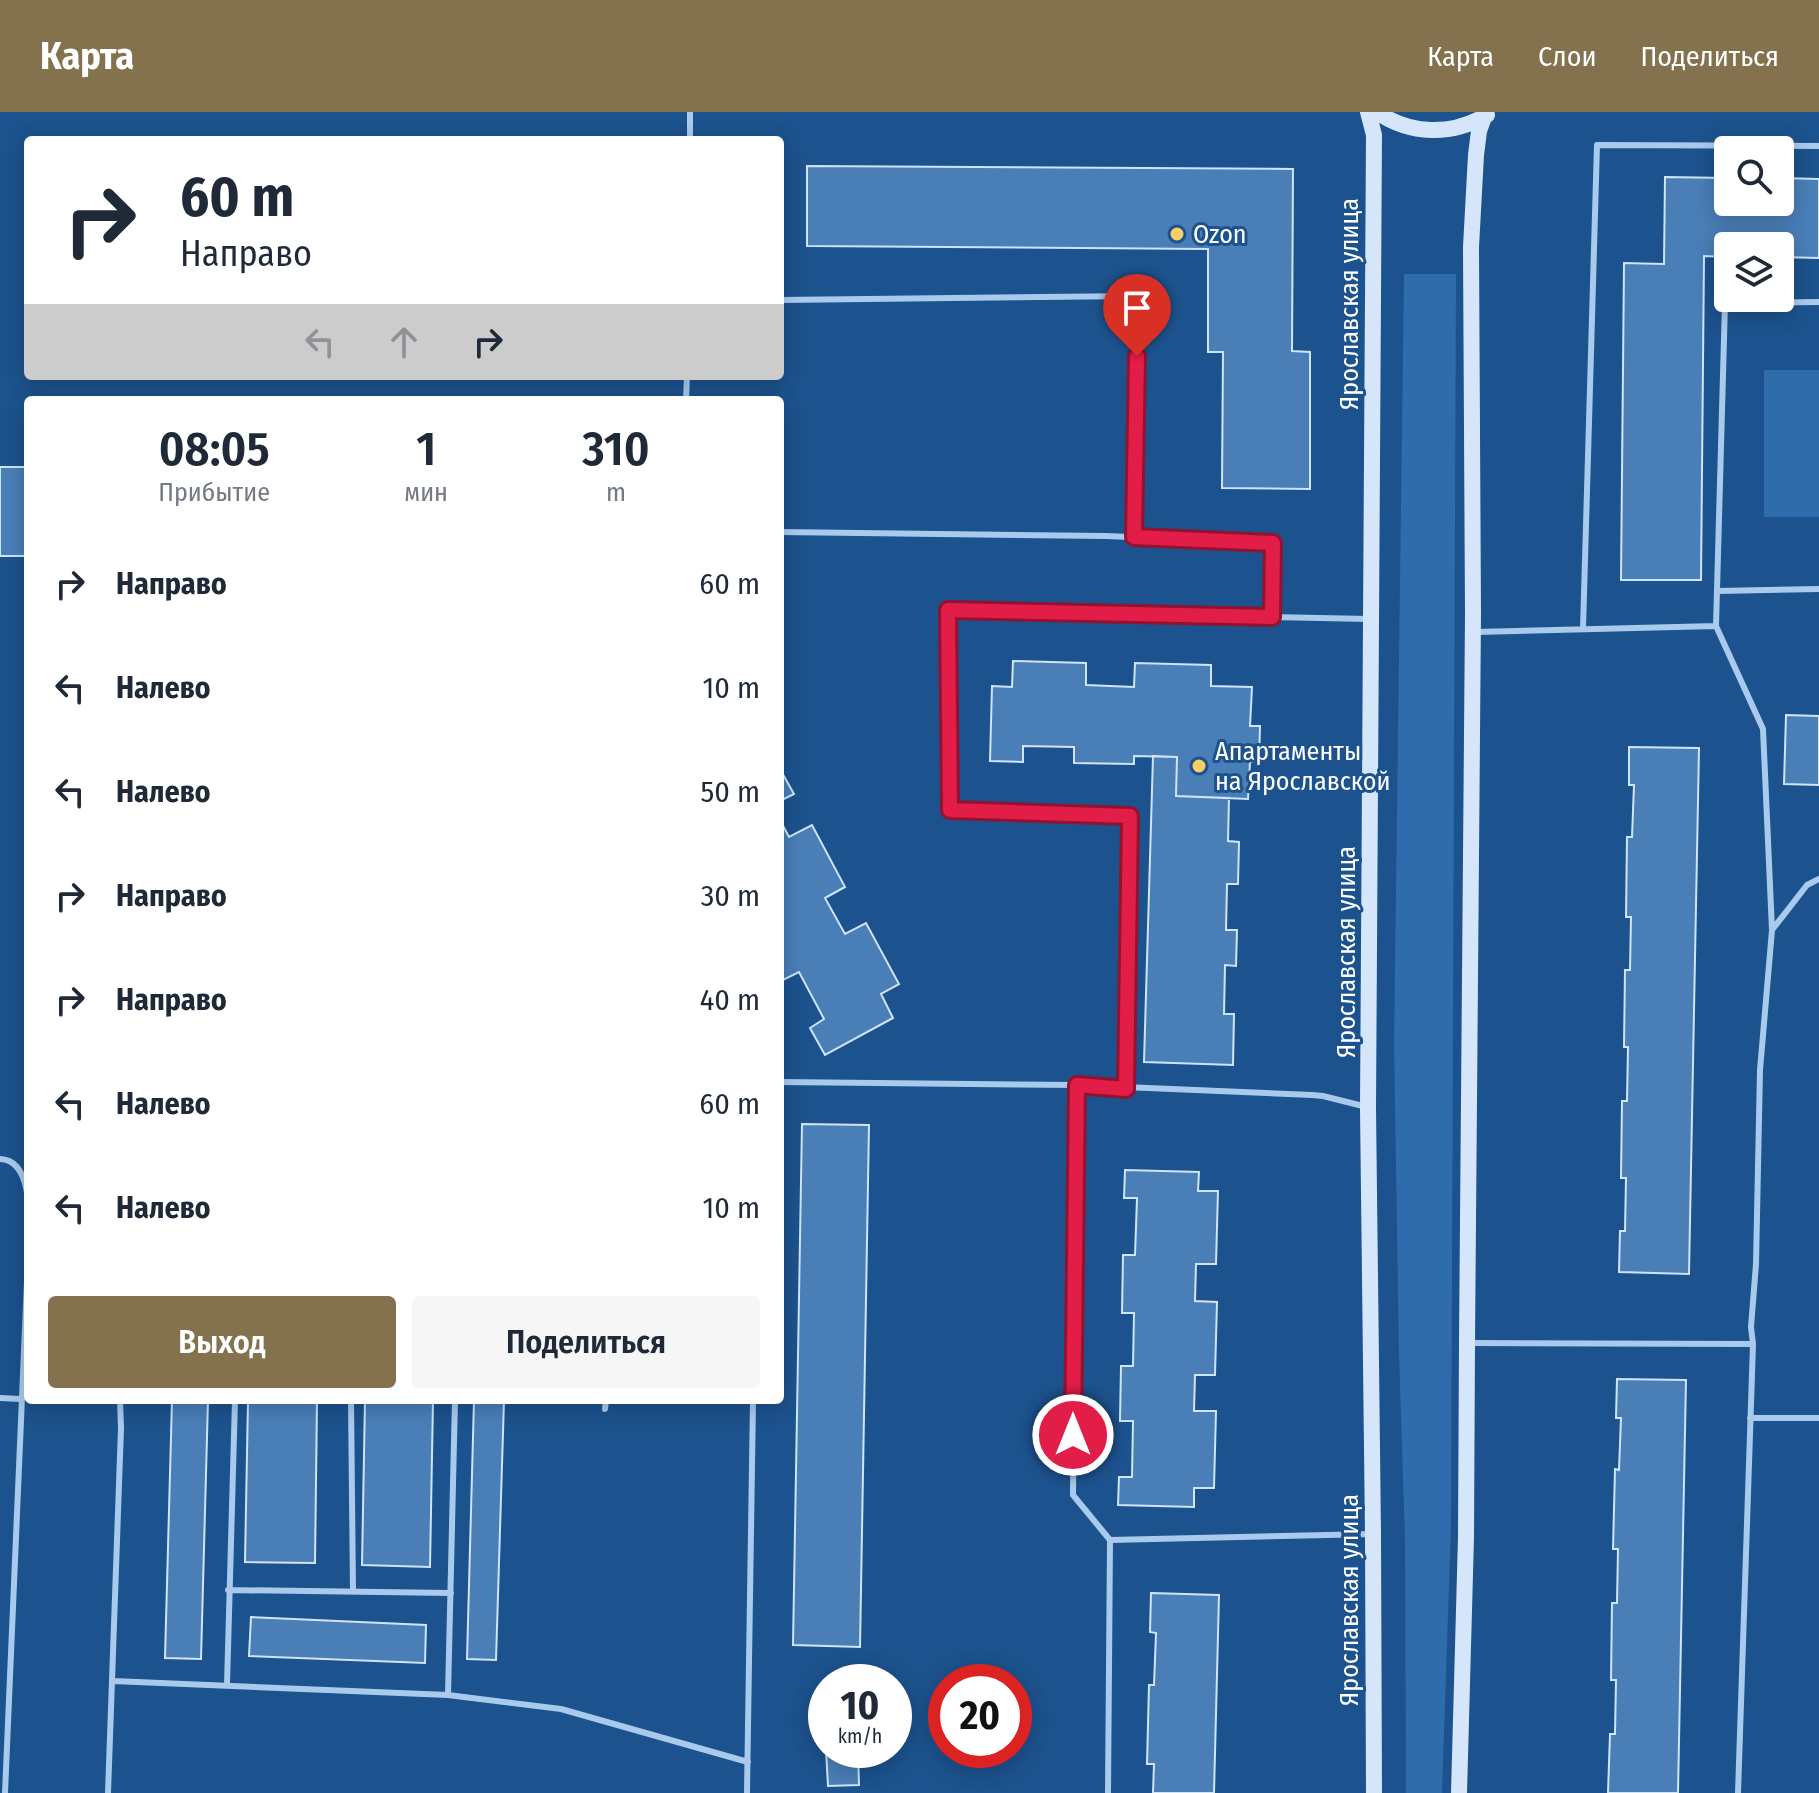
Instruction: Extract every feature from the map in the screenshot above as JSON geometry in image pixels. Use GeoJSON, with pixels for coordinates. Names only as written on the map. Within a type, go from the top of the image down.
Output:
{"type":"FeatureCollection","features":[{"type":"Feature","properties":{"kind":"main road","name":"Ярославская улица"},"geometry":{"type":"LineString","coordinates":[[1368,112],[1374,135],[1368,1108],[1374,1793]]}},
{"type":"Feature","properties":{"kind":"main road"},"geometry":{"type":"LineString","coordinates":[[1377,112],[1405,126],[1425,130],[1466,126],[1488,115]]}},
{"type":"Feature","properties":{"kind":"main road"},"geometry":{"type":"LineString","coordinates":[[1459,1793],[1466,1537],[1472,632],[1471,247],[1479,131],[1488,115]]}},
{"type":"Feature","properties":{"kind":"lane"},"geometry":{"type":"LineString","coordinates":[[690,112],[690,136]]}},
{"type":"Feature","properties":{"kind":"lane"},"geometry":{"type":"LineString","coordinates":[[1583,629],[1597,145],[1819,146]]}},
{"type":"Feature","properties":{"kind":"lane"},"geometry":{"type":"LineString","coordinates":[[784,300],[1138,296],[1134,537]]}},
{"type":"Feature","properties":{"kind":"lane"},"geometry":{"type":"LineString","coordinates":[[1738,1793],[1760,1070],[1772,930],[1763,729],[1716,626],[1725,303],[1819,302]]}},
{"type":"Feature","properties":{"kind":"lane"},"geometry":{"type":"LineString","coordinates":[[784,532],[1134,537],[1273,543],[1272,617]]}},
{"type":"Feature","properties":{"kind":"lane"},"geometry":{"type":"LineString","coordinates":[[1717,591],[1819,589]]}},
{"type":"Feature","properties":{"kind":"lane"},"geometry":{"type":"LineString","coordinates":[[1126,1089],[1130,816],[950,810],[948,610],[1372,619]]}},
{"type":"Feature","properties":{"kind":"lane"},"geometry":{"type":"LineString","coordinates":[[1472,632],[1716,626]]}},
{"type":"Feature","properties":{"kind":"lane"},"geometry":{"type":"LineString","coordinates":[[1772,930],[1807,885],[1819,879]]}},
{"type":"Feature","properties":{"kind":"lane"},"geometry":{"type":"LineString","coordinates":[[784,1082],[1077,1085],[1323,1096],[1368,1108]]}},
{"type":"Feature","properties":{"kind":"lane"},"geometry":{"type":"LineString","coordinates":[[1077,1085],[1073,1495],[1110,1540],[1108,1793]]}},
{"type":"Feature","properties":{"kind":"lane"},"geometry":{"type":"LineString","coordinates":[[0,1159],[8,1159],[20,1169],[24,1179]]}},
{"type":"Feature","properties":{"kind":"lane"},"geometry":{"type":"LineString","coordinates":[[5,1793],[2,1783],[24,1339]]}},
{"type":"Feature","properties":{"kind":"lane"},"geometry":{"type":"LineString","coordinates":[[1467,1343],[1753,1344]]}},
{"type":"Feature","properties":{"kind":"lane"},"geometry":{"type":"LineString","coordinates":[[0,1398],[21,1399]]}},
{"type":"Feature","properties":{"kind":"lane"},"geometry":{"type":"LineString","coordinates":[[108,1793],[120,1404]]}},
{"type":"Feature","properties":{"kind":"lane"},"geometry":{"type":"LineString","coordinates":[[227,1685],[235,1404]]}},
{"type":"Feature","properties":{"kind":"lane"},"geometry":{"type":"LineString","coordinates":[[351,1404],[353,1591]]}},
{"type":"Feature","properties":{"kind":"lane"},"geometry":{"type":"LineString","coordinates":[[448,1695],[455,1404]]}},
{"type":"Feature","properties":{"kind":"lane"},"geometry":{"type":"LineString","coordinates":[[605,1409],[606,1404]]}},
{"type":"Feature","properties":{"kind":"lane"},"geometry":{"type":"LineString","coordinates":[[747,1793],[753,1404]]}},
{"type":"Feature","properties":{"kind":"lane"},"geometry":{"type":"LineString","coordinates":[[1750,1418],[1819,1418]]}},
{"type":"Feature","properties":{"kind":"lane"},"geometry":{"type":"LineString","coordinates":[[1110,1540],[1373,1534]]}},
{"type":"Feature","properties":{"kind":"lane"},"geometry":{"type":"LineString","coordinates":[[228,1590],[451,1593]]}},
{"type":"Feature","properties":{"kind":"lane"},"geometry":{"type":"LineString","coordinates":[[113,1681],[448,1695],[561,1709],[748,1762]]}},
{"type":"Feature","properties":{"kind":"shaded area"},"geometry":{"type":"Polygon","coordinates":[[[1404,274],[1456,274],[1451,1526],[1442,1793],[1406,1793],[1405,1540],[1394,1043],[1404,274]]]}},
{"type":"Feature","properties":{"kind":"shaded area"},"geometry":{"type":"Polygon","coordinates":[[[1764,370],[1819,370],[1819,517],[1764,517],[1764,370]]]}},
{"type":"Feature","properties":{"kind":"building"},"geometry":{"type":"Polygon","coordinates":[[[807,166],[1293,169],[1292,351],[1310,352],[1310,489],[1222,488],[1223,352],[1208,352],[1208,249],[807,246],[807,166]]]}},
{"type":"Feature","properties":{"kind":"building"},"geometry":{"type":"Polygon","coordinates":[[[1665,177],[1714,178],[1714,216],[1794,216],[1794,178],[1819,179],[1819,258],[1794,257],[1794,232],[1714,232],[1714,256],[1704,256],[1701,580],[1621,580],[1624,263],[1664,264],[1665,177]]]}},
{"type":"Feature","properties":{"kind":"building"},"geometry":{"type":"Polygon","coordinates":[[[0,467],[24,467],[24,556],[0,556],[0,467]]]}},
{"type":"Feature","properties":{"kind":"building"},"geometry":{"type":"Polygon","coordinates":[[[1013,661],[1086,663],[1086,685],[1134,687],[1135,663],[1211,665],[1211,686],[1252,687],[1250,726],[1260,726],[1259,762],[1250,762],[1248,799],[1176,796],[1177,757],[1134,756],[1134,764],[1074,763],[1074,747],[1023,746],[1023,762],[990,761],[992,686],[1012,687],[1013,661]]]}},
{"type":"Feature","properties":{"kind":"building"},"geometry":{"type":"Polygon","coordinates":[[[1786,715],[1819,716],[1819,785],[1784,784],[1786,715]]]}},
{"type":"Feature","properties":{"kind":"building"},"geometry":{"type":"Polygon","coordinates":[[[1629,747],[1699,748],[1689,1274],[1619,1272],[1620,1231],[1625,1231],[1626,1178],[1621,1178],[1622,1101],[1627,1101],[1625,970],[1630,970],[1631,917],[1626,917],[1627,837],[1632,837],[1634,785],[1629,785],[1629,747]]]}},
{"type":"Feature","properties":{"kind":"building"},"geometry":{"type":"Polygon","coordinates":[[[1153,756],[1177,757],[1176,796],[1229,798],[1228,841],[1239,842],[1238,884],[1227,884],[1226,930],[1237,930],[1236,966],[1225,965],[1224,1014],[1234,1014],[1233,1065],[1144,1062],[1153,756]]]}},
{"type":"Feature","properties":{"kind":"building"},"geometry":{"type":"Polygon","coordinates":[[[784,776],[794,794],[784,799],[784,776]]]}},
{"type":"Feature","properties":{"kind":"building"},"geometry":{"type":"Polygon","coordinates":[[[812,825],[845,887],[825,898],[845,934],[866,923],[899,984],[881,994],[893,1018],[825,1055],[810,1028],[824,1019],[799,972],[784,980],[784,828],[789,837],[812,825]]]}},
{"type":"Feature","properties":{"kind":"building"},"geometry":{"type":"Polygon","coordinates":[[[802,1124],[869,1125],[860,1647],[793,1645],[802,1124]]]}},
{"type":"Feature","properties":{"kind":"building"},"geometry":{"type":"Polygon","coordinates":[[[1125,1170],[1199,1172],[1198,1191],[1218,1191],[1216,1264],[1196,1264],[1195,1301],[1217,1302],[1215,1375],[1195,1375],[1194,1411],[1216,1411],[1214,1488],[1194,1488],[1194,1507],[1118,1505],[1119,1477],[1132,1477],[1133,1421],[1120,1421],[1121,1366],[1133,1366],[1134,1313],[1122,1313],[1123,1255],[1135,1255],[1137,1198],[1124,1198],[1125,1170]]]}},
{"type":"Feature","properties":{"kind":"building"},"geometry":{"type":"Polygon","coordinates":[[[1617,1379],[1686,1380],[1678,1793],[1608,1793],[1610,1734],[1615,1734],[1616,1680],[1611,1680],[1612,1603],[1617,1603],[1618,1549],[1613,1549],[1615,1469],[1619,1470],[1621,1418],[1616,1418],[1617,1379]]]}},
{"type":"Feature","properties":{"kind":"building"},"geometry":{"type":"Polygon","coordinates":[[[172,1404],[208,1404],[201,1659],[165,1658],[172,1404]]]}},
{"type":"Feature","properties":{"kind":"building"},"geometry":{"type":"Polygon","coordinates":[[[248,1404],[317,1404],[315,1563],[245,1562],[248,1404]]]}},
{"type":"Feature","properties":{"kind":"building"},"geometry":{"type":"Polygon","coordinates":[[[365,1404],[433,1404],[430,1567],[362,1565],[365,1404]]]}},
{"type":"Feature","properties":{"kind":"building"},"geometry":{"type":"Polygon","coordinates":[[[474,1404],[504,1404],[496,1660],[467,1659],[474,1404]]]}},
{"type":"Feature","properties":{"kind":"building"},"geometry":{"type":"Polygon","coordinates":[[[1151,1593],[1219,1595],[1214,1793],[1153,1793],[1154,1764],[1147,1764],[1149,1685],[1154,1685],[1156,1633],[1150,1632],[1151,1593]]]}},
{"type":"Feature","properties":{"kind":"building"},"geometry":{"type":"Polygon","coordinates":[[[251,1617],[426,1625],[425,1663],[249,1656],[251,1617]]]}},
{"type":"Feature","properties":{"kind":"building"},"geometry":{"type":"Polygon","coordinates":[[[827,1768],[859,1768],[859,1785],[828,1786],[827,1768]]]}},
{"type":"Feature","properties":{"kind":"place","name":"Ozon"},"geometry":{"type":"Point","coordinates":[1177,234]}},
{"type":"Feature","properties":{"kind":"place","name":"Апартаменты на Ярославской"},"geometry":{"type":"Point","coordinates":[1199,766]}},
{"type":"Feature","properties":{"kind":"route"},"geometry":{"type":"LineString","coordinates":[[1073,1435],[1077,1085],[1126,1089],[1130,816],[950,810],[948,610],[1272,617],[1273,543],[1134,537],[1137,356]]}}]}
